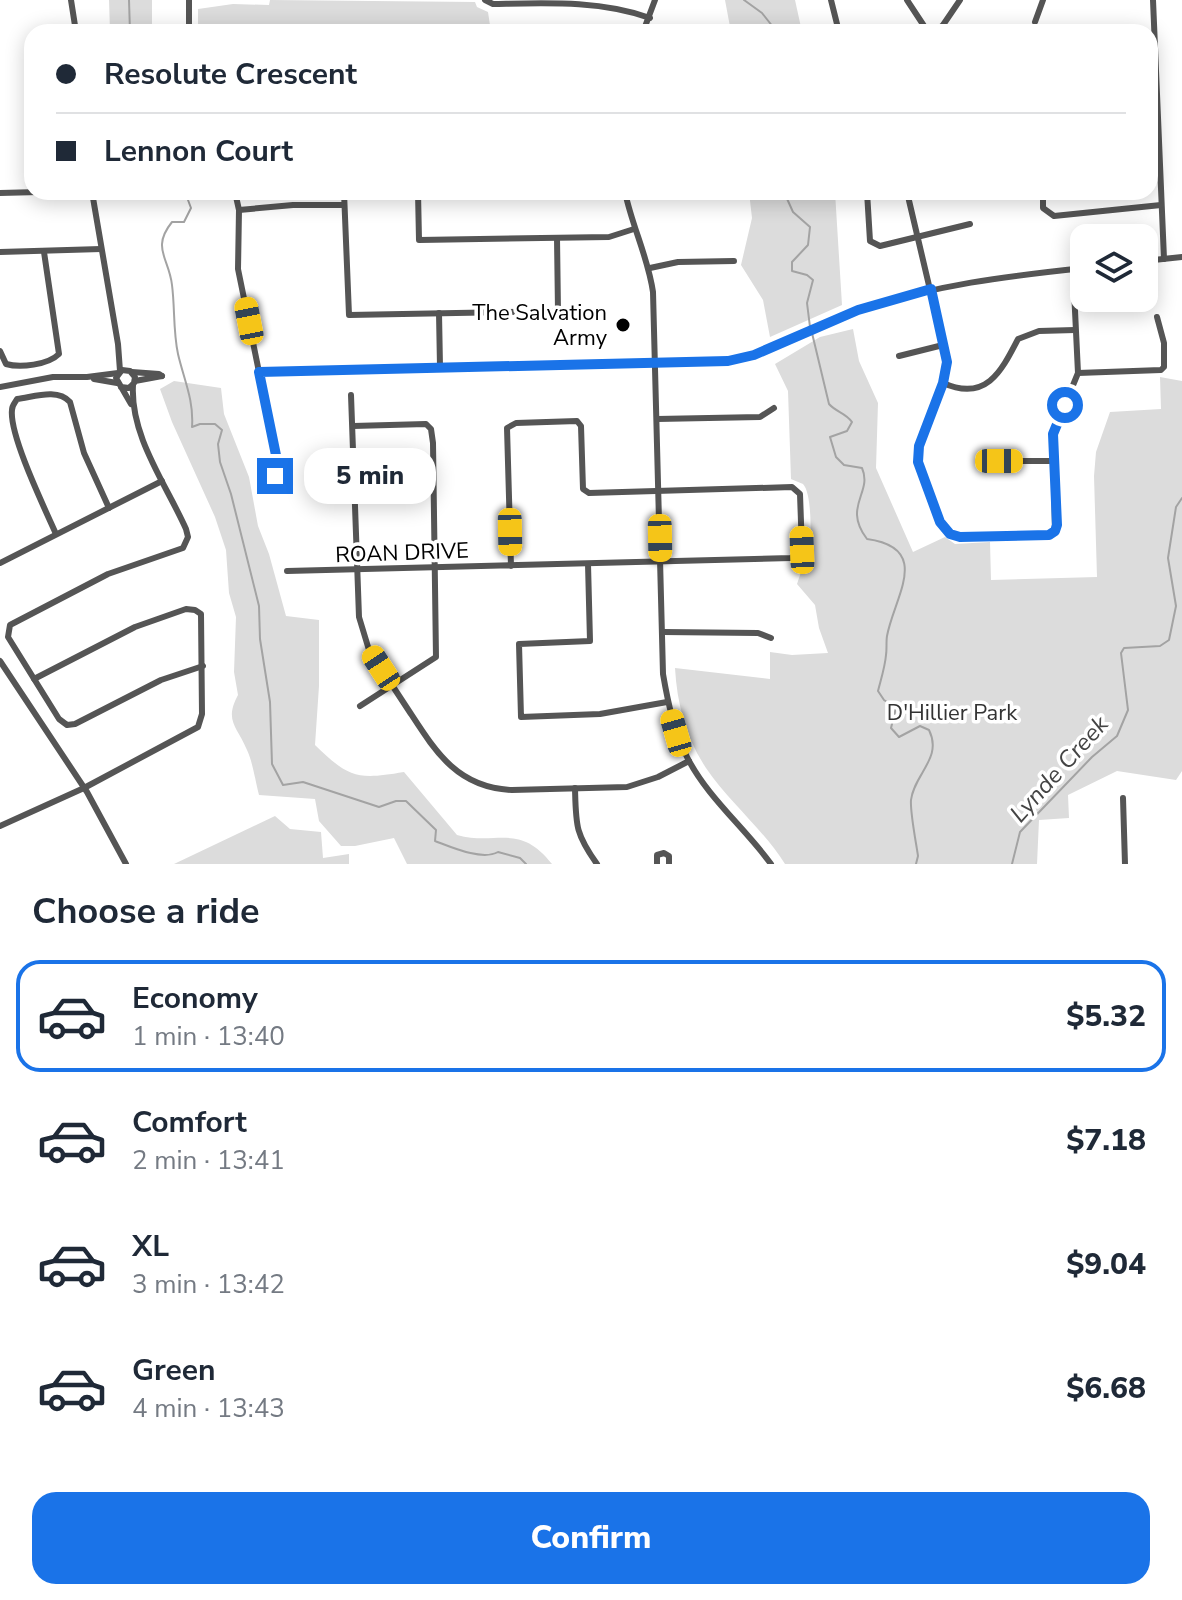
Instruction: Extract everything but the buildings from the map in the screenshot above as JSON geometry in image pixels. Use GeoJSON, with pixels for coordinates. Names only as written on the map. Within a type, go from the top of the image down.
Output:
{"type":"FeatureCollection","features":[{"type":"Feature","properties":{"kind":"street"},"geometry":{"type":"LineString","coordinates":[[71,0],[75,24]]}},
{"type":"Feature","properties":{"kind":"street"},"geometry":{"type":"LineString","coordinates":[[189,0],[189,24]]}},
{"type":"Feature","properties":{"kind":"street"},"geometry":{"type":"LineString","coordinates":[[485,0],[493,4],[561,1],[626,9],[650,18]]}},
{"type":"Feature","properties":{"kind":"street"},"geometry":{"type":"LineString","coordinates":[[647,24],[655,0]]}},
{"type":"Feature","properties":{"kind":"street"},"geometry":{"type":"LineString","coordinates":[[831,0],[837,24]]}},
{"type":"Feature","properties":{"kind":"street"},"geometry":{"type":"LineString","coordinates":[[907,0],[923,24]]}},
{"type":"Feature","properties":{"kind":"street"},"geometry":{"type":"LineString","coordinates":[[944,24],[960,0]]}},
{"type":"Feature","properties":{"kind":"street"},"geometry":{"type":"LineString","coordinates":[[1035,22],[1043,0]]}},
{"type":"Feature","properties":{"kind":"street"},"geometry":{"type":"LineString","coordinates":[[1152,24],[1153,0]]}},
{"type":"Feature","properties":{"kind":"street"},"geometry":{"type":"LineString","coordinates":[[1158,175],[1164,259]]}},
{"type":"Feature","properties":{"kind":"street"},"geometry":{"type":"LineString","coordinates":[[0,193],[24,192]]}},
{"type":"Feature","properties":{"kind":"street"},"geometry":{"type":"LineString","coordinates":[[93,200],[124,372],[134,383],[132,404]]}},
{"type":"Feature","properties":{"kind":"street"},"geometry":{"type":"LineString","coordinates":[[237,200],[238,269],[278,465],[275,476],[260,486]]}},
{"type":"Feature","properties":{"kind":"street"},"geometry":{"type":"LineString","coordinates":[[344,200],[349,315],[558,311],[557,238]]}},
{"type":"Feature","properties":{"kind":"street"},"geometry":{"type":"LineString","coordinates":[[418,200],[419,240],[609,237],[634,229]]}},
{"type":"Feature","properties":{"kind":"street"},"geometry":{"type":"LineString","coordinates":[[627,200],[634,229],[650,268],[653,292],[663,674],[667,702],[689,761],[705,785],[771,864]]}},
{"type":"Feature","properties":{"kind":"street"},"geometry":{"type":"LineString","coordinates":[[867,200],[870,241],[873,245],[880,246],[970,224]]}},
{"type":"Feature","properties":{"kind":"street"},"geometry":{"type":"LineString","coordinates":[[909,200],[947,362],[943,383],[919,446],[918,462],[940,522],[950,534],[960,537],[1049,535],[1055,531],[1053,434],[1078,373],[1074,312]]}},
{"type":"Feature","properties":{"kind":"street"},"geometry":{"type":"LineString","coordinates":[[1043,200],[1043,208],[1054,216],[1161,205]]}},
{"type":"Feature","properties":{"kind":"street"},"geometry":{"type":"LineString","coordinates":[[239,210],[293,205],[344,205]]}},
{"type":"Feature","properties":{"kind":"street"},"geometry":{"type":"LineString","coordinates":[[0,252],[101,249]]}},
{"type":"Feature","properties":{"kind":"street"},"geometry":{"type":"LineString","coordinates":[[0,351],[6,364],[14,366],[52,360],[59,354],[44,252]]}},
{"type":"Feature","properties":{"kind":"street"},"geometry":{"type":"LineString","coordinates":[[1158,260],[1182,257]]}},
{"type":"Feature","properties":{"kind":"street"},"geometry":{"type":"LineString","coordinates":[[650,268],[678,262],[734,261]]}},
{"type":"Feature","properties":{"kind":"street"},"geometry":{"type":"LineString","coordinates":[[259,372],[743,359],[858,310],[931,289],[1070,269]]}},
{"type":"Feature","properties":{"kind":"street"},"geometry":{"type":"LineString","coordinates":[[439,313],[440,367]]}},
{"type":"Feature","properties":{"kind":"street"},"geometry":{"type":"LineString","coordinates":[[1078,373],[1161,370],[1164,367],[1164,343],[1157,317]]}},
{"type":"Feature","properties":{"kind":"street"},"geometry":{"type":"LineString","coordinates":[[943,383],[966,389],[980,387],[1002,370],[1018,339],[1027,333],[1075,330]]}},
{"type":"Feature","properties":{"kind":"street"},"geometry":{"type":"LineString","coordinates":[[899,356],[943,345]]}},
{"type":"Feature","properties":{"kind":"street"},"geometry":{"type":"LineString","coordinates":[[119,385],[124,372]]}},
{"type":"Feature","properties":{"kind":"street"},"geometry":{"type":"LineString","coordinates":[[0,387],[53,377],[124,372],[162,376],[134,383],[129,388],[87,377]]}},
{"type":"Feature","properties":{"kind":"street"},"geometry":{"type":"LineString","coordinates":[[119,385],[132,404],[144,442],[186,529],[186,543],[183,548],[108,574],[10,625],[8,637],[59,719],[67,725],[75,724],[161,680],[203,666]]}},
{"type":"Feature","properties":{"kind":"street"},"geometry":{"type":"LineString","coordinates":[[56,534],[29,475],[18,439],[11,411],[17,399],[52,394],[67,398],[84,453],[109,508]]}},
{"type":"Feature","properties":{"kind":"street"},"geometry":{"type":"LineString","coordinates":[[351,395],[362,634],[392,686],[443,760],[467,778],[499,789],[627,787],[643,783],[689,761]]}},
{"type":"Feature","properties":{"kind":"street"},"geometry":{"type":"LineString","coordinates":[[657,419],[760,417],[774,408]]}},
{"type":"Feature","properties":{"kind":"street"},"geometry":{"type":"LineString","coordinates":[[511,566],[507,428],[516,423],[577,421],[581,426],[583,489],[589,493],[658,491]]}},
{"type":"Feature","properties":{"kind":"street"},"geometry":{"type":"LineString","coordinates":[[353,426],[426,424],[431,429],[436,569],[436,657],[360,706]]}},
{"type":"Feature","properties":{"kind":"street"},"geometry":{"type":"LineString","coordinates":[[999,461],[1053,461]]}},
{"type":"Feature","properties":{"kind":"street"},"geometry":{"type":"LineString","coordinates":[[0,563],[162,481]]}},
{"type":"Feature","properties":{"kind":"street","name":"ROAN DRIVE"},"geometry":{"type":"LineString","coordinates":[[287,571],[791,558],[802,550],[800,494],[792,487],[658,491]]}},
{"type":"Feature","properties":{"kind":"street"},"geometry":{"type":"LineString","coordinates":[[588,564],[590,641],[519,644],[521,717],[600,714],[667,702]]}},
{"type":"Feature","properties":{"kind":"street"},"geometry":{"type":"LineString","coordinates":[[0,826],[84,788],[198,727],[202,714],[201,614],[186,609],[135,627],[34,679]]}},
{"type":"Feature","properties":{"kind":"street"},"geometry":{"type":"LineString","coordinates":[[663,632],[758,633],[771,638]]}},
{"type":"Feature","properties":{"kind":"street"},"geometry":{"type":"LineString","coordinates":[[0,661],[84,788],[126,864]]}},
{"type":"Feature","properties":{"kind":"street"},"geometry":{"type":"LineString","coordinates":[[575,788],[576,828],[581,842],[597,864]]}},
{"type":"Feature","properties":{"kind":"street"},"geometry":{"type":"LineString","coordinates":[[1123,798],[1125,864]]}},
{"type":"Feature","properties":{"kind":"street"},"geometry":{"type":"LineString","coordinates":[[657,864],[657,855],[664,853],[669,856],[669,864]]}},
{"type":"Feature","properties":{"kind":"green space"},"geometry":{"type":"Polygon","coordinates":[[[109,0],[152,0],[152,24],[110,24],[109,0]]]}},
{"type":"Feature","properties":{"kind":"green space"},"geometry":{"type":"Polygon","coordinates":[[[270,0],[475,2],[477,7],[488,12],[490,24],[198,24],[198,9],[233,4],[269,5],[270,0]]]}},
{"type":"Feature","properties":{"kind":"green space"},"geometry":{"type":"Polygon","coordinates":[[[725,0],[795,0],[800,24],[730,24],[725,0]]]}},
{"type":"Feature","properties":{"kind":"green space"},"geometry":{"type":"Polygon","coordinates":[[[750,200],[835,200],[842,305],[770,337],[763,300],[741,265],[752,218],[750,200]]]}},
{"type":"Feature","properties":{"kind":"green space","name":"D'Hillier Park"},"geometry":{"type":"Polygon","coordinates":[[[853,329],[859,361],[878,403],[876,468],[913,552],[945,537],[955,544],[990,542],[991,580],[1097,577],[1094,476],[1096,452],[1110,412],[1161,409],[1160,377],[1182,381],[1182,771],[1176,780],[1117,771],[1068,795],[1069,818],[1039,820],[1037,864],[785,864],[715,780],[699,757],[688,733],[680,708],[675,668],[770,679],[770,652],[792,655],[828,653],[815,605],[797,584],[804,563],[811,554],[810,507],[803,484],[791,479],[788,391],[775,364],[820,337],[853,329]]]}},
{"type":"Feature","properties":{"kind":"green space"},"geometry":{"type":"Polygon","coordinates":[[[174,381],[221,388],[224,414],[249,477],[258,526],[286,616],[319,620],[315,745],[337,764],[355,774],[375,776],[404,772],[457,835],[518,839],[540,851],[552,864],[407,864],[394,838],[341,846],[319,821],[315,799],[259,795],[249,755],[232,718],[238,695],[234,672],[236,617],[229,593],[226,550],[160,389],[174,381]]]}},
{"type":"Feature","properties":{"kind":"green space"},"geometry":{"type":"Polygon","coordinates":[[[275,816],[290,829],[321,832],[323,858],[349,854],[349,864],[174,864],[275,816]]]}},
{"type":"Feature","properties":{"kind":"waterway"},"geometry":{"type":"LineString","coordinates":[[129,0],[130,24]]}},
{"type":"Feature","properties":{"kind":"waterway"},"geometry":{"type":"LineString","coordinates":[[744,0],[771,24]]}},
{"type":"Feature","properties":{"kind":"waterway"},"geometry":{"type":"LineString","coordinates":[[188,200],[191,208],[184,222],[172,222],[162,246],[172,285],[176,345],[190,399],[192,427],[215,424],[222,430],[218,444],[220,462],[259,606],[260,639],[270,702],[272,764],[283,785],[303,782],[379,807],[406,801],[436,830],[435,841],[475,854],[498,852],[520,858],[526,864]]}},
{"type":"Feature","properties":{"kind":"waterway"},"geometry":{"type":"LineString","coordinates":[[788,200],[793,212],[810,227],[808,245],[792,262],[792,271],[813,280],[807,303],[810,327]]}},
{"type":"Feature","properties":{"kind":"waterway"},"geometry":{"type":"LineString","coordinates":[[812,333],[829,404],[852,422],[847,431],[830,437],[836,457],[844,465],[862,468],[864,485],[857,509],[860,528],[867,539],[887,544],[899,552],[904,563],[901,591],[887,636],[878,691],[884,700],[896,708],[891,728],[899,737],[920,726],[929,730],[932,740],[930,758],[911,800],[918,856],[916,864]]}},
{"type":"Feature","properties":{"kind":"waterway","name":"Lynde Creek"},"geometry":{"type":"LineString","coordinates":[[1012,864],[1020,832],[1092,757],[1117,736],[1128,710],[1121,653],[1124,648],[1160,646],[1169,640],[1176,606],[1168,558],[1176,507],[1182,498]]}},
{"type":"Feature","properties":{"kind":"place","name":"The Salvation Army"},"geometry":{"type":"Point","coordinates":[623,325]}},
{"type":"Feature","properties":{"kind":"route"},"geometry":{"type":"LineString","coordinates":[[275,476],[278,465],[259,372],[728,361],[754,355],[858,310],[931,289],[947,362],[943,383],[919,446],[918,462],[940,522],[950,534],[960,537],[1049,535],[1057,525],[1053,434],[1065,405]]}}]}
